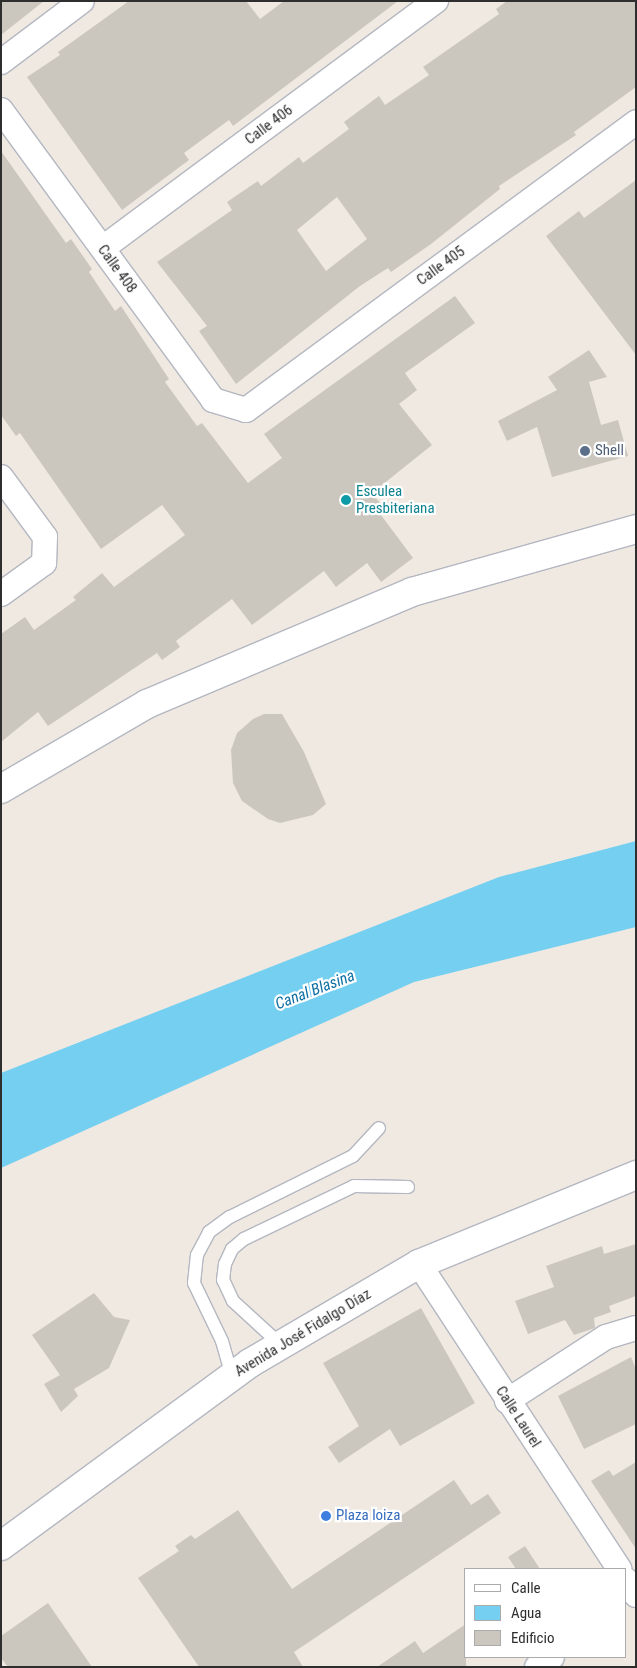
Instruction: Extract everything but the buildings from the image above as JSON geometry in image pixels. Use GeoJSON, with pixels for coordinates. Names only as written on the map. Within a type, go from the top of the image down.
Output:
{"type":"FeatureCollection","features":[{"type":"Feature","properties":{"kind":"street"},"geometry":{"type":"LineString","coordinates":[[1,62],[82,1]]}},
{"type":"Feature","properties":{"kind":"street","name":"Calle 406"},"geometry":{"type":"LineString","coordinates":[[102,248],[436,1]]}},
{"type":"Feature","properties":{"kind":"street","name":"Calle 408"},"geometry":{"type":"LineString","coordinates":[[1,110],[213,400],[246,410]]}},
{"type":"Feature","properties":{"kind":"street","name":"Calle 405"},"geometry":{"type":"LineString","coordinates":[[246,410],[636,122]]}},
{"type":"Feature","properties":{"kind":"street"},"geometry":{"type":"LineString","coordinates":[[1,477],[45,536],[44,563],[1,594]]}},
{"type":"Feature","properties":{"kind":"street"},"geometry":{"type":"LineString","coordinates":[[1,789],[146,704],[412,592],[636,529]]}},
{"type":"Feature","properties":{"kind":"street","name":"Avenida José Fidalgo Díaz"},"geometry":{"type":"LineString","coordinates":[[1,1546],[232,1376],[419,1264],[636,1175]]}},
{"type":"Feature","properties":{"kind":"street","name":"Calle Laurel"},"geometry":{"type":"LineString","coordinates":[[419,1264],[507,1401],[618,1568]]}},
{"type":"Feature","properties":{"kind":"street"},"geometry":{"type":"LineString","coordinates":[[507,1401],[606,1337],[636,1328]]}},
{"type":"Feature","properties":{"kind":"street"},"geometry":{"type":"LineString","coordinates":[[627,1581],[636,1594]]}},
{"type":"Feature","properties":{"kind":"street"},"geometry":{"type":"LineString","coordinates":[[537,1667],[550,1658]]}},
{"type":"Feature","properties":{"kind":"lane"},"geometry":{"type":"LineString","coordinates":[[232,1376],[222,1341],[194,1284],[197,1255],[209,1232],[230,1217],[353,1156],[379,1128]]}},
{"type":"Feature","properties":{"kind":"lane"},"geometry":{"type":"LineString","coordinates":[[281,1345],[233,1300],[223,1280],[225,1264],[232,1249],[244,1239],[354,1186],[408,1187]]}},
{"type":"Feature","properties":{"kind":"water","name":"Canal Blasina"},"geometry":{"type":"Polygon","coordinates":[[[636,841],[636,927],[414,982],[1,1168],[1,1073],[499,877],[636,841]]]}},
{"type":"Feature","properties":{"kind":"place","name":"Shell"},"geometry":{"type":"Point","coordinates":[585,451]}},
{"type":"Feature","properties":{"kind":"place","name":"Esculea Presbiteriana"},"geometry":{"type":"Point","coordinates":[346,500]}},
{"type":"Feature","properties":{"kind":"place","name":"Plaza loiza"},"geometry":{"type":"Point","coordinates":[326,1516]}}]}
